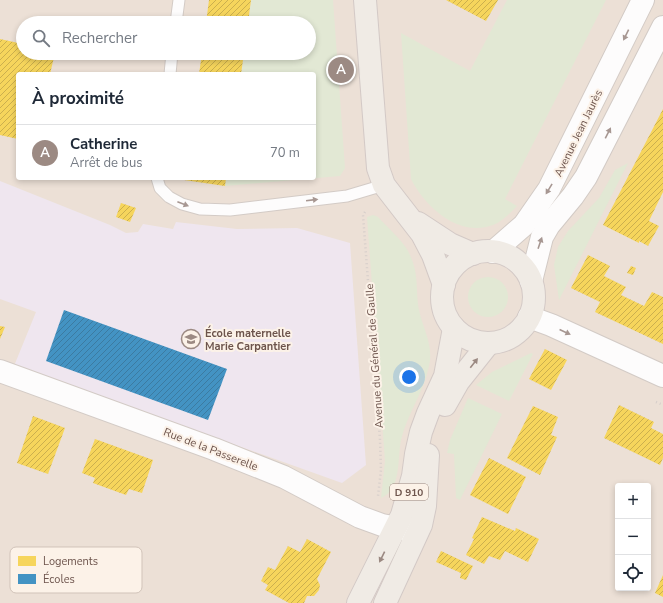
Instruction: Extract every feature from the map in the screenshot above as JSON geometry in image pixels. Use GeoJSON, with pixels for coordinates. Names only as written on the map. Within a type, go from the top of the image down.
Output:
{"type":"FeatureCollection","features":[{"type":"Feature","properties":{"kind":"main road"},"geometry":{"type":"LineString","coordinates":[[365,0],[378,168],[384,185],[422,234],[433,255],[444,285]]}},
{"type":"Feature","properties":{"kind":"main road"},"geometry":{"type":"LineString","coordinates":[[409,217],[450,244],[483,253],[503,254],[520,264],[526,272],[531,281],[533,293],[533,305],[529,317],[522,328],[513,336],[501,341],[489,343],[470,339],[454,328],[447,318],[443,308],[442,296],[444,285],[450,272],[460,261],[483,253]]}},
{"type":"Feature","properties":{"kind":"main road","name":"D 910"},"geometry":{"type":"LineString","coordinates":[[358,603],[396,528],[408,496],[421,432],[428,413],[446,376],[454,328]]}},
{"type":"Feature","properties":{"kind":"main road","name":"D 910"},"geometry":{"type":"LineString","coordinates":[[385,603],[418,532],[425,506],[428,454],[435,431],[447,402],[458,382],[489,343]]}},
{"type":"Feature","properties":{"kind":"street","name":"Avenue Jean Jaurès"},"geometry":{"type":"LineString","coordinates":[[483,253],[524,225],[549,189],[643,0]]}},
{"type":"Feature","properties":{"kind":"street"},"geometry":{"type":"LineString","coordinates":[[531,281],[537,251],[542,238],[549,225],[586,178],[663,27]]}},
{"type":"Feature","properties":{"kind":"street"},"geometry":{"type":"LineString","coordinates":[[529,317],[551,325],[663,376]]}},
{"type":"Feature","properties":{"kind":"street","name":"Rue de la Passerelle"},"geometry":{"type":"LineString","coordinates":[[0,371],[214,449],[284,477],[360,517],[382,525],[418,532]]}},
{"type":"Feature","properties":{"kind":"lane"},"geometry":{"type":"LineString","coordinates":[[177,16],[179,0]]}},
{"type":"Feature","properties":{"kind":"lane"},"geometry":{"type":"LineString","coordinates":[[170,72],[171,60]]}},
{"type":"Feature","properties":{"kind":"lane"},"geometry":{"type":"LineString","coordinates":[[158,180],[160,188],[169,197],[182,204],[200,209],[230,210],[347,196],[384,185]]}},
{"type":"Feature","properties":{"kind":"path","name":"Avenue du Général de Gaulle"},"geometry":{"type":"LineString","coordinates":[[384,185],[363,214],[380,440],[381,470],[377,503],[396,528]]}},
{"type":"Feature","properties":{"kind":"shaded area"},"geometry":{"type":"Polygon","coordinates":[[[0,0],[663,0],[663,603],[0,603],[0,0]]]}},
{"type":"Feature","properties":{"kind":"shaded area","name":"École maternelle Marie Carpantier"},"geometry":{"type":"Polygon","coordinates":[[[0,181],[110,225],[126,233],[138,232],[143,224],[173,229],[176,222],[237,229],[297,228],[350,243],[366,465],[342,483],[14,366],[36,312],[0,299],[0,181]]]}},
{"type":"Feature","properties":{"kind":"green space"},"geometry":{"type":"Polygon","coordinates":[[[251,0],[333,0],[345,168],[340,176],[316,178],[316,72],[241,72],[243,60],[316,60],[316,16],[249,16],[251,0]]]}},
{"type":"Feature","properties":{"kind":"green space"},"geometry":{"type":"Polygon","coordinates":[[[507,0],[606,0],[505,199],[517,206],[496,224],[480,228],[468,227],[456,224],[434,209],[417,190],[411,179],[401,33],[470,71],[507,0]]]}},
{"type":"Feature","properties":{"kind":"green space"},"geometry":{"type":"Polygon","coordinates":[[[628,163],[559,300],[554,265],[558,247],[568,231],[599,198],[615,170],[628,163]]]}},
{"type":"Feature","properties":{"kind":"green space"},"geometry":{"type":"Polygon","coordinates":[[[226,180],[294,180],[225,186],[226,180]]]}},
{"type":"Feature","properties":{"kind":"green space"},"geometry":{"type":"Polygon","coordinates":[[[373,215],[378,217],[406,247],[412,259],[416,274],[419,310],[430,351],[427,376],[407,421],[401,440],[396,481],[388,494],[381,498],[385,461],[367,217],[373,215]]]}},
{"type":"Feature","properties":{"kind":"green space"},"geometry":{"type":"Polygon","coordinates":[[[484,277],[492,277],[499,280],[505,286],[508,297],[505,308],[499,314],[492,317],[484,317],[477,314],[471,308],[468,301],[468,293],[471,286],[477,280],[484,277]]]}},
{"type":"Feature","properties":{"kind":"green space"},"geometry":{"type":"Polygon","coordinates":[[[531,353],[533,354],[509,401],[476,385],[492,372],[531,353]]]}},
{"type":"Feature","properties":{"kind":"green space"},"geometry":{"type":"Polygon","coordinates":[[[468,398],[502,414],[460,500],[456,498],[454,454],[447,453],[450,440],[468,398]]]}},
{"type":"Feature","properties":{"kind":"building: Logements"},"geometry":{"type":"Polygon","coordinates":[[[209,0],[251,0],[249,16],[207,16],[209,0]]]}},
{"type":"Feature","properties":{"kind":"building: Logements"},"geometry":{"type":"Polygon","coordinates":[[[446,0],[498,0],[486,21],[446,0]]]}},
{"type":"Feature","properties":{"kind":"building: Logements"},"geometry":{"type":"Polygon","coordinates":[[[0,39],[16,42],[16,60],[53,60],[50,72],[16,72],[16,139],[0,135],[0,39]]]}},
{"type":"Feature","properties":{"kind":"building: Logements"},"geometry":{"type":"Polygon","coordinates":[[[201,60],[243,60],[241,72],[199,72],[201,60]]]}},
{"type":"Feature","properties":{"kind":"building: Logements"},"geometry":{"type":"Polygon","coordinates":[[[663,109],[663,192],[649,221],[659,226],[648,246],[603,225],[663,109]]]}},
{"type":"Feature","properties":{"kind":"building: Logements"},"geometry":{"type":"Polygon","coordinates":[[[184,180],[226,180],[225,186],[184,180]]]}},
{"type":"Feature","properties":{"kind":"building: Logements"},"geometry":{"type":"Polygon","coordinates":[[[121,203],[136,208],[130,222],[116,217],[121,203]]]}},
{"type":"Feature","properties":{"kind":"building: Logements"},"geometry":{"type":"Polygon","coordinates":[[[588,255],[610,266],[604,276],[626,287],[621,295],[644,306],[652,292],[663,297],[663,344],[595,312],[600,302],[571,288],[588,255]]]}},
{"type":"Feature","properties":{"kind":"building: Logements"},"geometry":{"type":"Polygon","coordinates":[[[631,266],[636,268],[633,275],[627,273],[631,266]]]}},
{"type":"Feature","properties":{"kind":"building: Logements"},"geometry":{"type":"Polygon","coordinates":[[[0,326],[5,327],[0,339],[0,326]]]}},
{"type":"Feature","properties":{"kind":"building: Logements"},"geometry":{"type":"Polygon","coordinates":[[[545,349],[567,360],[551,390],[529,379],[545,349]]]}},
{"type":"Feature","properties":{"kind":"building: Logements"},"geometry":{"type":"Polygon","coordinates":[[[619,405],[654,422],[651,428],[663,434],[663,458],[660,465],[604,438],[619,405]]]}},
{"type":"Feature","properties":{"kind":"building: Logements"},"geometry":{"type":"Polygon","coordinates":[[[533,406],[558,417],[551,435],[557,437],[540,475],[507,458],[533,406]]]}},
{"type":"Feature","properties":{"kind":"building: Logements"},"geometry":{"type":"Polygon","coordinates":[[[33,416],[65,428],[48,474],[17,463],[33,416]]]}},
{"type":"Feature","properties":{"kind":"building: Logements"},"geometry":{"type":"Polygon","coordinates":[[[95,439],[153,460],[142,493],[129,489],[126,495],[93,483],[95,478],[82,473],[95,439]]]}},
{"type":"Feature","properties":{"kind":"building: Logements"},"geometry":{"type":"Polygon","coordinates":[[[489,458],[526,477],[508,514],[470,495],[489,458]]]}},
{"type":"Feature","properties":{"kind":"building: Logements"},"geometry":{"type":"Polygon","coordinates":[[[482,517],[515,531],[516,528],[539,539],[528,562],[505,551],[500,560],[489,556],[484,564],[466,555],[482,517]]]}},
{"type":"Feature","properties":{"kind":"building: Logements"},"geometry":{"type":"Polygon","coordinates":[[[307,539],[331,552],[317,579],[320,585],[319,590],[314,596],[307,596],[304,603],[289,603],[265,590],[268,585],[261,581],[268,567],[275,570],[288,546],[300,552],[307,539]]]}},
{"type":"Feature","properties":{"kind":"building: Logements"},"geometry":{"type":"Polygon","coordinates":[[[441,551],[473,566],[466,580],[460,578],[461,573],[436,562],[441,551]]]}},
{"type":"Feature","properties":{"kind":"building: Logements"},"geometry":{"type":"Polygon","coordinates":[[[663,575],[663,597],[655,593],[663,575]]]}},
{"type":"Feature","properties":{"kind":"building: Écoles"},"geometry":{"type":"Polygon","coordinates":[[[64,310],[227,369],[208,420],[46,361],[64,310]]]}},
{"type":"Feature","properties":{"kind":"place","name":"Catherine"},"geometry":{"type":"Point","coordinates":[341,70]}},
{"type":"Feature","properties":{"kind":"place","name":"École maternelle Marie Carpantier"},"geometry":{"type":"Point","coordinates":[191,339]}}]}
